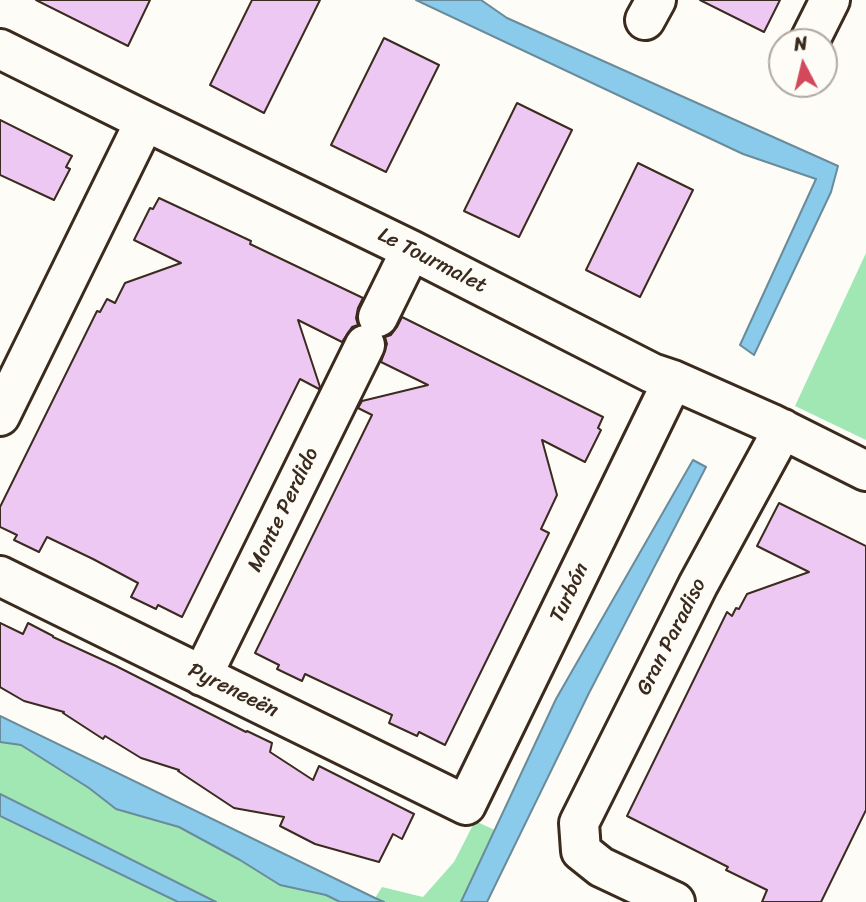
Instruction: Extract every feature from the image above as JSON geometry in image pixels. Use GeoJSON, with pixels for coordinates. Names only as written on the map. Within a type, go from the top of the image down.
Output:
{"type":"FeatureCollection","features":[{"type":"Feature","properties":{"kind":"street"},"geometry":{"type":"LineString","coordinates":[[816,28],[830,0]]}},
{"type":"Feature","properties":{"kind":"street","name":"Le Tourmalet"},"geometry":{"type":"LineString","coordinates":[[0,49],[411,250],[652,373],[783,429],[866,471]]}},
{"type":"Feature","properties":{"kind":"street"},"geometry":{"type":"LineString","coordinates":[[0,416],[145,121]]}},
{"type":"Feature","properties":{"kind":"street","name":"Monte Perdido"},"geometry":{"type":"LineString","coordinates":[[202,676],[411,250]]}},
{"type":"Feature","properties":{"kind":"street","name":"Turbón"},"geometry":{"type":"LineString","coordinates":[[466,805],[673,380]]}},
{"type":"Feature","properties":{"kind":"street","name":"Gran Paradiso"},"geometry":{"type":"LineString","coordinates":[[675,902],[601,867],[581,851],[579,823],[698,584],[783,429]]}},
{"type":"Feature","properties":{"kind":"street","name":"Pyreneeën"},"geometry":{"type":"LineString","coordinates":[[0,576],[466,805]]}},
{"type":"Feature","properties":{"kind":"green space"},"geometry":{"type":"Polygon","coordinates":[[[866,253],[866,440],[795,406],[866,253]]]}},
{"type":"Feature","properties":{"kind":"green space"},"geometry":{"type":"Polygon","coordinates":[[[0,742],[21,745],[89,788],[116,809],[179,827],[280,885],[326,895],[340,902],[0,902],[0,742]]]}},
{"type":"Feature","properties":{"kind":"green space"},"geometry":{"type":"Polygon","coordinates":[[[475,821],[495,830],[461,902],[384,902],[375,898],[382,887],[423,897],[454,862],[475,821]]]}},
{"type":"Feature","properties":{"kind":"water"},"geometry":{"type":"Polygon","coordinates":[[[416,0],[481,0],[507,18],[838,166],[831,192],[754,355],[740,345],[816,179],[743,154],[416,0]]]}},
{"type":"Feature","properties":{"kind":"water"},"geometry":{"type":"Polygon","coordinates":[[[693,460],[706,467],[589,693],[487,902],[461,902],[556,699],[693,460]]]}},
{"type":"Feature","properties":{"kind":"water"},"geometry":{"type":"Polygon","coordinates":[[[0,716],[384,902],[340,902],[326,895],[280,885],[179,827],[116,809],[89,788],[21,745],[0,742],[0,716]]]}},
{"type":"Feature","properties":{"kind":"water"},"geometry":{"type":"Polygon","coordinates":[[[0,794],[216,902],[178,902],[0,816],[0,794]]]}},
{"type":"Feature","properties":{"kind":"building"},"geometry":{"type":"Polygon","coordinates":[[[36,0],[150,0],[128,46],[36,0]]]}},
{"type":"Feature","properties":{"kind":"building"},"geometry":{"type":"Polygon","coordinates":[[[252,0],[320,0],[264,113],[210,85],[252,0]]]}},
{"type":"Feature","properties":{"kind":"building"},"geometry":{"type":"Polygon","coordinates":[[[700,0],[780,0],[764,32],[700,0]]]}},
{"type":"Feature","properties":{"kind":"building"},"geometry":{"type":"Polygon","coordinates":[[[384,38],[439,65],[386,172],[331,145],[384,38]]]}},
{"type":"Feature","properties":{"kind":"building"},"geometry":{"type":"Polygon","coordinates":[[[517,103],[572,130],[519,237],[464,211],[517,103]]]}},
{"type":"Feature","properties":{"kind":"building"},"geometry":{"type":"Polygon","coordinates":[[[0,120],[72,156],[66,167],[70,169],[54,200],[0,175],[0,120]]]}},
{"type":"Feature","properties":{"kind":"building"},"geometry":{"type":"Polygon","coordinates":[[[638,163],[693,190],[640,297],[586,270],[638,163]]]}},
{"type":"Feature","properties":{"kind":"building"},"geometry":{"type":"Polygon","coordinates":[[[159,198],[363,298],[356,318],[358,325],[352,327],[342,342],[298,320],[320,387],[319,389],[300,379],[182,617],[158,605],[156,609],[131,597],[138,583],[93,559],[47,537],[39,552],[14,540],[17,535],[0,527],[0,507],[97,311],[100,312],[107,299],[115,303],[125,283],[181,263],[134,240],[150,208],[153,209],[159,198]]]}},
{"type":"Feature","properties":{"kind":"building"},"geometry":{"type":"Polygon","coordinates":[[[402,317],[603,417],[598,428],[601,430],[585,462],[542,440],[557,495],[541,529],[549,533],[445,745],[419,732],[417,736],[389,723],[392,715],[305,674],[302,681],[277,669],[279,665],[255,653],[372,415],[358,408],[362,401],[428,385],[381,362],[387,344],[385,337],[391,335],[402,317]]]}},
{"type":"Feature","properties":{"kind":"building"},"geometry":{"type":"Polygon","coordinates":[[[779,503],[866,546],[866,810],[821,902],[762,902],[767,890],[726,870],[728,867],[627,816],[727,612],[732,616],[747,594],[809,572],[757,546],[779,503]]]}},
{"type":"Feature","properties":{"kind":"building"},"geometry":{"type":"Polygon","coordinates":[[[0,623],[23,634],[28,623],[272,743],[270,752],[313,780],[319,766],[414,814],[402,839],[393,834],[379,862],[315,844],[280,826],[284,817],[234,808],[179,770],[141,758],[105,736],[103,739],[64,712],[24,701],[0,687],[0,623]]]}}]}
